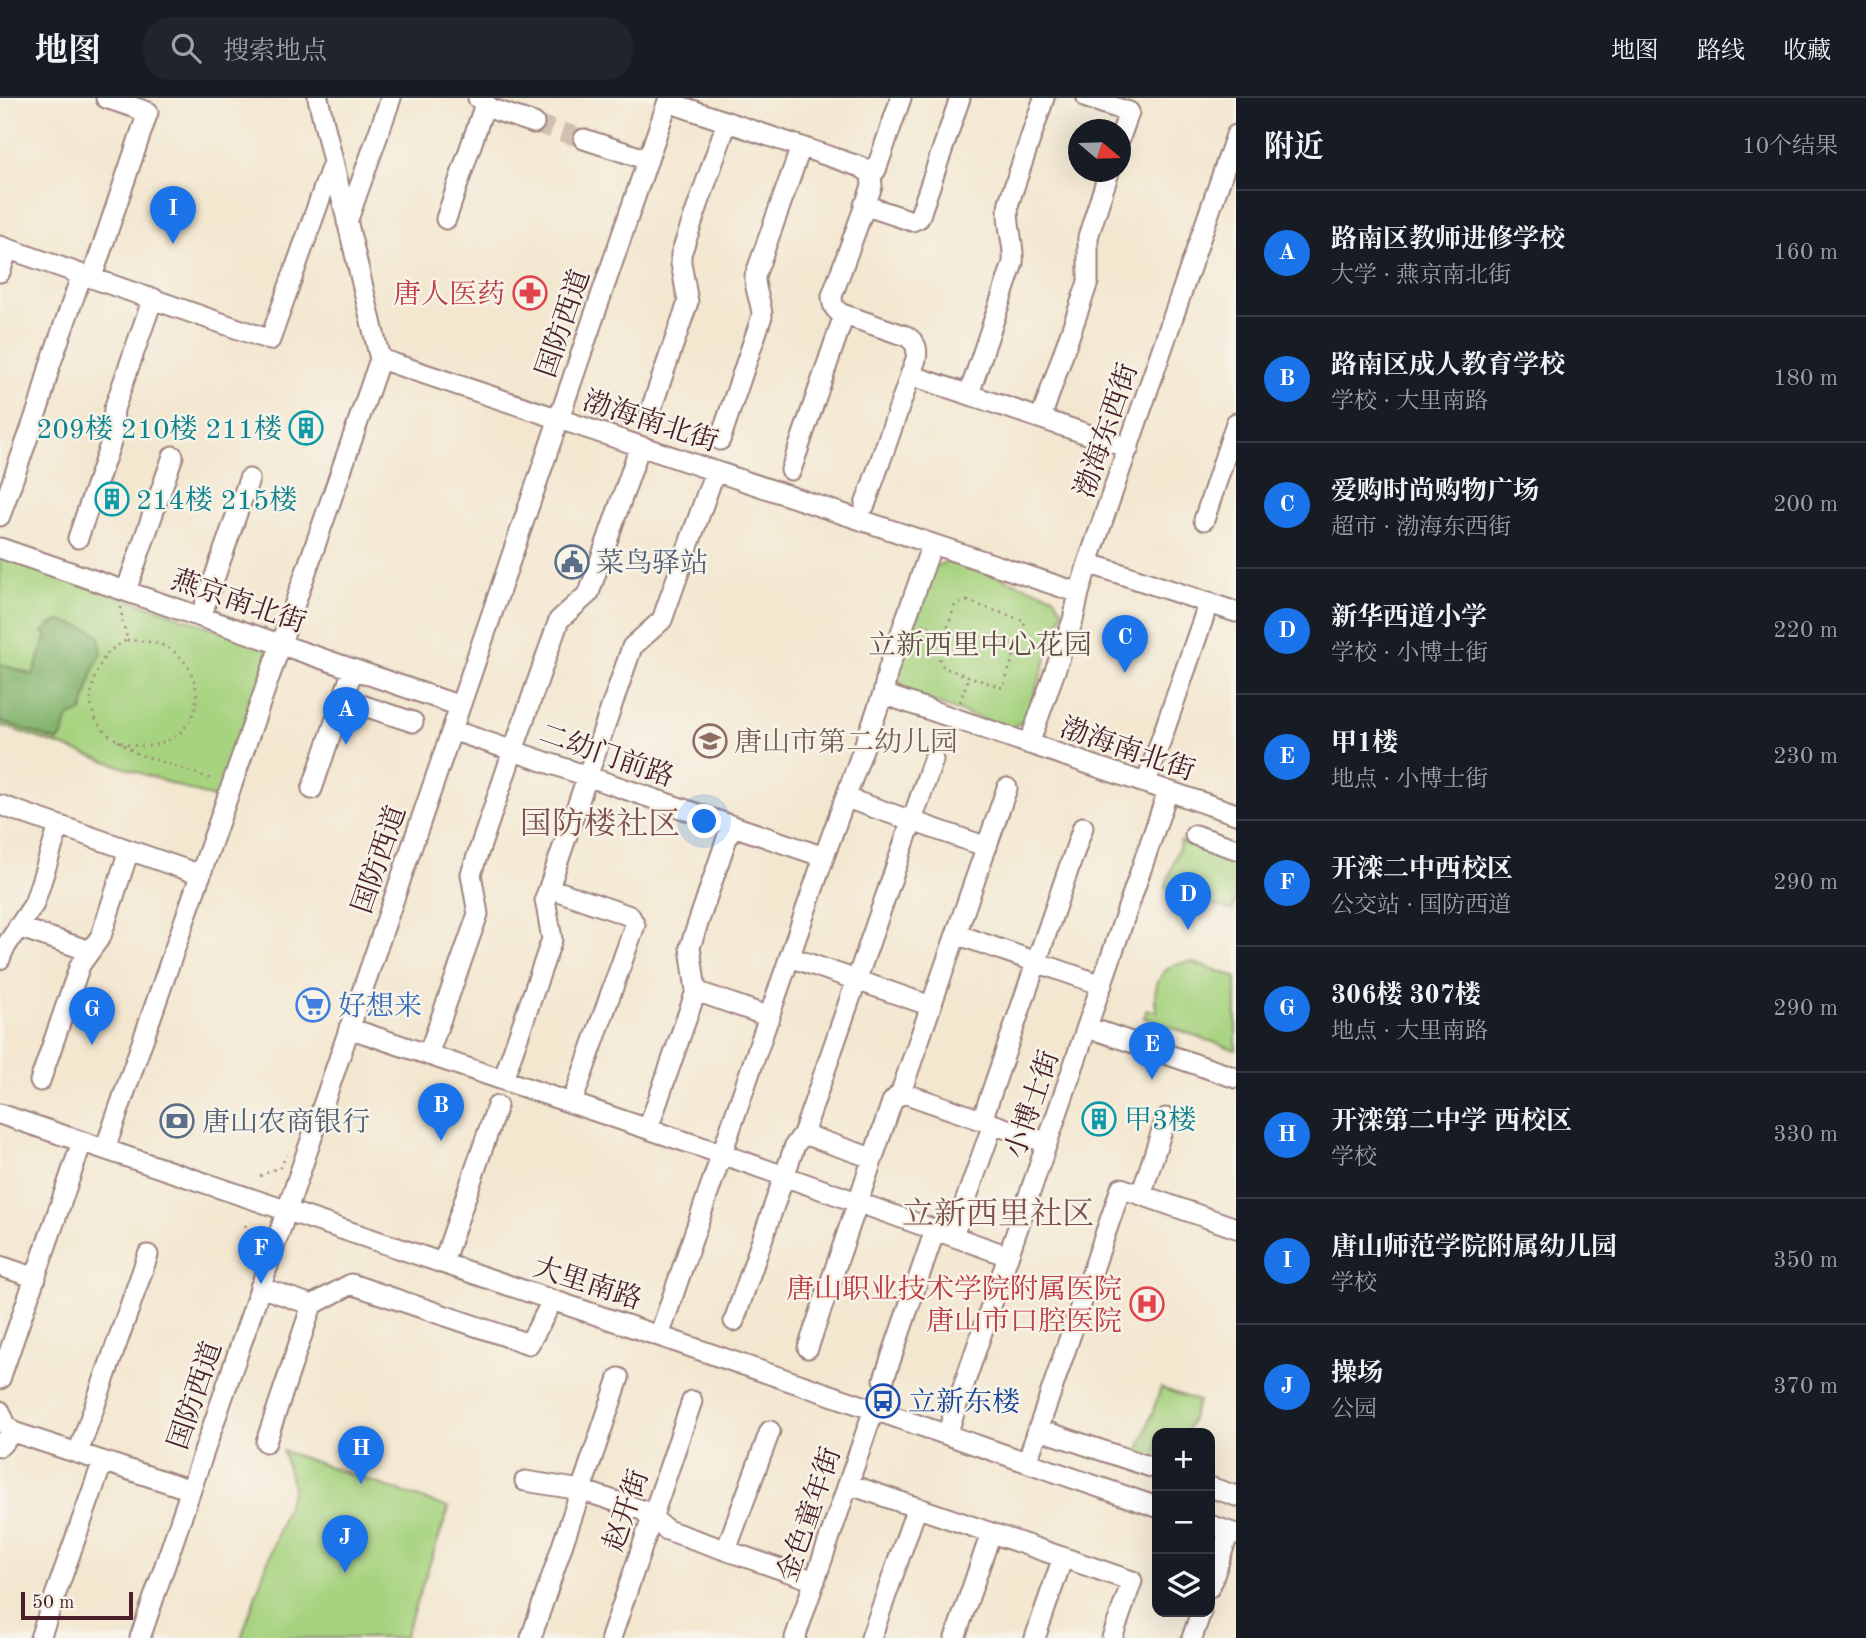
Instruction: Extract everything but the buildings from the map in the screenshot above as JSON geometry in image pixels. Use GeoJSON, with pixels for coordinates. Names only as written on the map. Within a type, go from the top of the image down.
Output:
{"type":"FeatureCollection","features":[{"type":"Feature","properties":{"kind":"street"},"geometry":{"type":"LineString","coordinates":[[0,516],[40,403],[50,365],[87,276],[148,113],[140,104],[106,98]]}},
{"type":"Feature","properties":{"kind":"street"},"geometry":{"type":"LineString","coordinates":[[105,1149],[380,359],[318,98]]}},
{"type":"Feature","properties":{"kind":"street"},"geometry":{"type":"LineString","coordinates":[[347,222],[391,98]]}},
{"type":"Feature","properties":{"kind":"street"},"geometry":{"type":"LineString","coordinates":[[871,174],[876,170],[901,98]]}},
{"type":"Feature","properties":{"kind":"street"},"geometry":{"type":"LineString","coordinates":[[864,205],[912,221],[919,218],[960,98]]}},
{"type":"Feature","properties":{"kind":"street"},"geometry":{"type":"LineString","coordinates":[[969,394],[1013,263],[1014,252],[1007,213],[1009,202],[1044,98]]}},
{"type":"Feature","properties":{"kind":"street"},"geometry":{"type":"LineString","coordinates":[[1087,98],[1129,112],[1127,119]]}},
{"type":"Feature","properties":{"kind":"street"},"geometry":{"type":"LineString","coordinates":[[669,100],[861,167],[871,174]]}},
{"type":"Feature","properties":{"kind":"street","name":"国防西道"},"geometry":{"type":"LineString","coordinates":[[140,1638],[669,100]]}},
{"type":"Feature","properties":{"kind":"street"},"geometry":{"type":"LineString","coordinates":[[446,219],[482,101],[492,109],[534,123]]}},
{"type":"Feature","properties":{"kind":"street"},"geometry":{"type":"LineString","coordinates":[[649,415],[688,302],[681,254],[727,122]]}},
{"type":"Feature","properties":{"kind":"street","name":"渤海东西街"},"geometry":{"type":"LineString","coordinates":[[1029,744],[1236,135]]}},
{"type":"Feature","properties":{"kind":"street"},"geometry":{"type":"LineString","coordinates":[[583,139],[648,160]]}},
{"type":"Feature","properties":{"kind":"street"},"geometry":{"type":"LineString","coordinates":[[720,440],[762,316],[755,276],[801,147]]}},
{"type":"Feature","properties":{"kind":"street"},"geometry":{"type":"LineString","coordinates":[[0,272],[4,247],[270,340],[333,162]]}},
{"type":"Feature","properties":{"kind":"street"},"geometry":{"type":"LineString","coordinates":[[865,505],[917,351],[912,339],[842,314],[836,311],[832,303],[832,296],[872,186],[871,174]]}},
{"type":"Feature","properties":{"kind":"street"},"geometry":{"type":"LineString","coordinates":[[1041,418],[1088,282],[1088,237],[1106,182]]}},
{"type":"Feature","properties":{"kind":"street"},"geometry":{"type":"LineString","coordinates":[[78,538],[112,439],[114,409],[153,298]]}},
{"type":"Feature","properties":{"kind":"street"},"geometry":{"type":"LineString","coordinates":[[791,470],[842,321],[842,314]]}},
{"type":"Feature","properties":{"kind":"street","name":"渤海南北街"},"geometry":{"type":"LineString","coordinates":[[380,359],[1079,593]]}},
{"type":"Feature","properties":{"kind":"street"},"geometry":{"type":"LineString","coordinates":[[910,375],[1129,448]]}},
{"type":"Feature","properties":{"kind":"street"},"geometry":{"type":"LineString","coordinates":[[1204,520],[1236,423]]}},
{"type":"Feature","properties":{"kind":"street"},"geometry":{"type":"LineString","coordinates":[[428,1055],[478,914],[471,874],[513,751],[559,620],[589,593],[640,446]]}},
{"type":"Feature","properties":{"kind":"street"},"geometry":{"type":"LineString","coordinates":[[126,591],[173,456]]}},
{"type":"Feature","properties":{"kind":"street"},"geometry":{"type":"LineString","coordinates":[[503,1080],[552,939],[545,899],[632,647],[662,620],[715,471]]}},
{"type":"Feature","properties":{"kind":"street"},"geometry":{"type":"LineString","coordinates":[[201,616],[249,480]]}},
{"type":"Feature","properties":{"kind":"street"},"geometry":{"type":"LineString","coordinates":[[659,1335],[883,694],[888,670],[932,544]]}},
{"type":"Feature","properties":{"kind":"street","name":"燕京南北街"},"geometry":{"type":"LineString","coordinates":[[0,548],[460,706]]}},
{"type":"Feature","properties":{"kind":"street"},"geometry":{"type":"LineString","coordinates":[[1088,564],[1236,612]]}},
{"type":"Feature","properties":{"kind":"street"},"geometry":{"type":"LineString","coordinates":[[1146,783],[1209,602]]}},
{"type":"Feature","properties":{"kind":"street"},"geometry":{"type":"LineString","coordinates":[[312,789],[353,669]]}},
{"type":"Feature","properties":{"kind":"street","name":"渤海南北街"},"geometry":{"type":"LineString","coordinates":[[883,694],[1236,814]]}},
{"type":"Feature","properties":{"kind":"street"},"geometry":{"type":"LineString","coordinates":[[343,699],[413,722]]}},
{"type":"Feature","properties":{"kind":"street","name":"二幼门前路"},"geometry":{"type":"LineString","coordinates":[[452,730],[824,857]]}},
{"type":"Feature","properties":{"kind":"street"},"geometry":{"type":"LineString","coordinates":[[734,1321],[795,1145],[803,1134],[933,760]]}},
{"type":"Feature","properties":{"kind":"street"},"geometry":{"type":"LineString","coordinates":[[807,1349],[872,1158],[892,1102],[901,1092],[1007,788]]}},
{"type":"Feature","properties":{"kind":"street","name":"小博士街"},"geometry":{"type":"LineString","coordinates":[[947,1434],[1168,791]]}},
{"type":"Feature","properties":{"kind":"street"},"geometry":{"type":"LineString","coordinates":[[846,798],[986,847]]}},
{"type":"Feature","properties":{"kind":"street"},"geometry":{"type":"LineString","coordinates":[[0,806],[201,875]]}},
{"type":"Feature","properties":{"kind":"street"},"geometry":{"type":"LineString","coordinates":[[0,959],[34,904],[59,826]]}},
{"type":"Feature","properties":{"kind":"street"},"geometry":{"type":"LineString","coordinates":[[648,1129],[696,991],[690,947],[731,826]]}},
{"type":"Feature","properties":{"kind":"street"},"geometry":{"type":"LineString","coordinates":[[884,1378],[988,1122],[1037,962],[1083,827]]}},
{"type":"Feature","properties":{"kind":"street"},"geometry":{"type":"LineString","coordinates":[[1195,835],[1236,849]]}},
{"type":"Feature","properties":{"kind":"street"},"geometry":{"type":"LineString","coordinates":[[40,1081],[80,965],[101,936],[129,850]]}},
{"type":"Feature","properties":{"kind":"street"},"geometry":{"type":"LineString","coordinates":[[549,888],[630,916],[635,925],[572,1103]]}},
{"type":"Feature","properties":{"kind":"street"},"geometry":{"type":"LineString","coordinates":[[18,927],[90,951]]}},
{"type":"Feature","properties":{"kind":"street"},"geometry":{"type":"LineString","coordinates":[[956,934],[1102,985]]}},
{"type":"Feature","properties":{"kind":"street"},"geometry":{"type":"LineString","coordinates":[[790,957],[931,1006]]}},
{"type":"Feature","properties":{"kind":"street"},"geometry":{"type":"LineString","coordinates":[[696,991],[770,1017]]}},
{"type":"Feature","properties":{"kind":"street"},"geometry":{"type":"LineString","coordinates":[[1087,1027],[1236,1078]]}},
{"type":"Feature","properties":{"kind":"street"},"geometry":{"type":"LineString","coordinates":[[349,1028],[722,1154],[1008,1256]]}},
{"type":"Feature","properties":{"kind":"street"},"geometry":{"type":"LineString","coordinates":[[901,1092],[1047,1143]]}},
{"type":"Feature","properties":{"kind":"street"},"geometry":{"type":"LineString","coordinates":[[443,1263],[497,1106]]}},
{"type":"Feature","properties":{"kind":"street","name":"大里南路"},"geometry":{"type":"LineString","coordinates":[[0,1114],[659,1335],[1152,1505]]}},
{"type":"Feature","properties":{"kind":"street"},"geometry":{"type":"LineString","coordinates":[[1141,1195],[1166,1118]]}},
{"type":"Feature","properties":{"kind":"street"},"geometry":{"type":"LineString","coordinates":[[803,1134],[872,1158]]}},
{"type":"Feature","properties":{"kind":"street"},"geometry":{"type":"LineString","coordinates":[[0,1379],[82,1142]]}},
{"type":"Feature","properties":{"kind":"street"},"geometry":{"type":"LineString","coordinates":[[1027,1462],[1121,1188],[1236,1228]]}},
{"type":"Feature","properties":{"kind":"street"},"geometry":{"type":"LineString","coordinates":[[78,1453],[148,1255]]}},
{"type":"Feature","properties":{"kind":"street"},"geometry":{"type":"LineString","coordinates":[[0,1266],[36,1278]]}},
{"type":"Feature","properties":{"kind":"street"},"geometry":{"type":"LineString","coordinates":[[266,1442],[312,1305],[351,1284],[529,1344],[553,1300]]}},
{"type":"Feature","properties":{"kind":"street"},"geometry":{"type":"LineString","coordinates":[[260,1287],[312,1305]]}},
{"type":"Feature","properties":{"kind":"street"},"geometry":{"type":"LineString","coordinates":[[531,1638],[619,1378]]}},
{"type":"Feature","properties":{"kind":"street","name":"赵开街"},"geometry":{"type":"LineString","coordinates":[[611,1638],[692,1401]]}},
{"type":"Feature","properties":{"kind":"street","name":"金色童年街"},"geometry":{"type":"LineString","coordinates":[[802,1636],[815,1581],[874,1409]]}},
{"type":"Feature","properties":{"kind":"street"},"geometry":{"type":"LineString","coordinates":[[0,1411],[6,1425],[6,1439],[78,1453],[191,1490]]}},
{"type":"Feature","properties":{"kind":"street"},"geometry":{"type":"LineString","coordinates":[[1038,1429],[1152,1467]]}},
{"type":"Feature","properties":{"kind":"street"},"geometry":{"type":"LineString","coordinates":[[726,1550],[770,1431]]}},
{"type":"Feature","properties":{"kind":"street"},"geometry":{"type":"LineString","coordinates":[[40,1638],[103,1461]]}},
{"type":"Feature","properties":{"kind":"street"},"geometry":{"type":"LineString","coordinates":[[526,1481],[581,1490],[642,1510],[667,1530],[815,1581]]}},
{"type":"Feature","properties":{"kind":"street"},"geometry":{"type":"LineString","coordinates":[[848,1484],[1132,1581],[1112,1638]]}},
{"type":"Feature","properties":{"kind":"street"},"geometry":{"type":"LineString","coordinates":[[1215,1489],[1236,1496]]}},
{"type":"Feature","properties":{"kind":"street"},"geometry":{"type":"LineString","coordinates":[[871,1638],[917,1507]]}},
{"type":"Feature","properties":{"kind":"street"},"geometry":{"type":"LineString","coordinates":[[1215,1527],[1233,1533],[1215,1575]]}},
{"type":"Feature","properties":{"kind":"street"},"geometry":{"type":"LineString","coordinates":[[955,1638],[991,1533]]}},
{"type":"Feature","properties":{"kind":"street"},"geometry":{"type":"LineString","coordinates":[[1035,1638],[1063,1557]]}},
{"type":"Feature","properties":{"kind":"street"},"geometry":{"type":"LineString","coordinates":[[1192,1638],[1199,1617]]}},
{"type":"Feature","properties":{"kind":"path"},"geometry":{"type":"LineString","coordinates":[[126,591],[121,606],[127,640]]}},
{"type":"Feature","properties":{"kind":"path"},"geometry":{"type":"LineString","coordinates":[[967,601],[1026,621],[1003,688],[944,668],[938,656],[946,632],[955,606],[967,601]]}},
{"type":"Feature","properties":{"kind":"path"},"geometry":{"type":"LineString","coordinates":[[920,623],[946,632]]}},
{"type":"Feature","properties":{"kind":"path"},"geometry":{"type":"LineString","coordinates":[[115,738],[142,746],[159,744],[174,736],[189,722],[197,700],[191,669],[167,646],[155,642],[127,640],[108,652],[95,678],[91,697],[93,716],[103,729],[127,749],[232,786]]}},
{"type":"Feature","properties":{"kind":"path"},"geometry":{"type":"LineString","coordinates":[[955,719],[970,676]]}},
{"type":"Feature","properties":{"kind":"green space"},"geometry":{"type":"Polygon","coordinates":[[[0,555],[271,648],[219,800],[0,725],[0,555]]]}},
{"type":"Feature","properties":{"kind":"green space","name":"立新西里中心花园"},"geometry":{"type":"Polygon","coordinates":[[[950,560],[1054,596],[1063,611],[1025,721],[1009,728],[905,693],[897,677],[934,567],[950,560]]]}},
{"type":"Feature","properties":{"kind":"green space"},"geometry":{"type":"Polygon","coordinates":[[[59,621],[99,635],[102,653],[94,668],[82,712],[70,716],[58,741],[0,721],[0,664],[33,675],[47,635],[43,633],[50,625],[59,621]]]}},
{"type":"Feature","properties":{"kind":"green space"},"geometry":{"type":"Polygon","coordinates":[[[1181,841],[1236,861],[1236,900],[1232,911],[1165,888],[1181,841]]]}},
{"type":"Feature","properties":{"kind":"green space"},"geometry":{"type":"Polygon","coordinates":[[[1191,962],[1236,977],[1236,1050],[1144,1018],[1147,1009],[1157,1012],[1155,992],[1163,973],[1174,965],[1191,962]]]}},
{"type":"Feature","properties":{"kind":"green space"},"geometry":{"type":"Polygon","coordinates":[[[1161,1388],[1198,1401],[1189,1428],[1152,1428],[1152,1461],[1137,1456],[1161,1388]]]}},
{"type":"Feature","properties":{"kind":"green space"},"geometry":{"type":"Polygon","coordinates":[[[283,1451],[449,1508],[404,1638],[241,1638],[293,1488],[283,1451]]]}},
{"type":"Feature","properties":{"kind":"tunnel"},"geometry":{"type":"LineString","coordinates":[[534,123],[584,139]]}},
{"type":"Feature","properties":{"kind":"place","name":"唐山师范学院附属幼儿园"},"geometry":{"type":"Point","coordinates":[173,244]}},
{"type":"Feature","properties":{"kind":"place","name":"唐人医药"},"geometry":{"type":"Point","coordinates":[530,293]}},
{"type":"Feature","properties":{"kind":"place","name":"209楼 210楼 211楼"},"geometry":{"type":"Point","coordinates":[306,428]}},
{"type":"Feature","properties":{"kind":"place","name":"214楼 215楼"},"geometry":{"type":"Point","coordinates":[112,499]}},
{"type":"Feature","properties":{"kind":"place","name":"菜鸟驿站"},"geometry":{"type":"Point","coordinates":[572,562]}},
{"type":"Feature","properties":{"kind":"place","name":"爱购时尚购物广场"},"geometry":{"type":"Point","coordinates":[1125,673]}},
{"type":"Feature","properties":{"kind":"place","name":"唐山市第二幼儿园"},"geometry":{"type":"Point","coordinates":[710,741]}},
{"type":"Feature","properties":{"kind":"place","name":"路南区教师进修学校"},"geometry":{"type":"Point","coordinates":[346,745]}},
{"type":"Feature","properties":{"kind":"place","name":"新华西道小学"},"geometry":{"type":"Point","coordinates":[1188,930]}},
{"type":"Feature","properties":{"kind":"place","name":"好想来"},"geometry":{"type":"Point","coordinates":[313,1005]}},
{"type":"Feature","properties":{"kind":"place","name":"306楼 307楼"},"geometry":{"type":"Point","coordinates":[92,1045]}},
{"type":"Feature","properties":{"kind":"place","name":"甲1楼"},"geometry":{"type":"Point","coordinates":[1152,1080]}},
{"type":"Feature","properties":{"kind":"place","name":"甲3楼"},"geometry":{"type":"Point","coordinates":[1099,1119]}},
{"type":"Feature","properties":{"kind":"place","name":"唐山农商银行"},"geometry":{"type":"Point","coordinates":[177,1121]}},
{"type":"Feature","properties":{"kind":"place","name":"路南区成人教育学校"},"geometry":{"type":"Point","coordinates":[441,1141]}},
{"type":"Feature","properties":{"kind":"place","name":"开滦二中西校区"},"geometry":{"type":"Point","coordinates":[261,1284]}},
{"type":"Feature","properties":{"kind":"place","name":"唐山职业技术学院附属医院 唐山市口腔医院"},"geometry":{"type":"Point","coordinates":[1147,1304]}},
{"type":"Feature","properties":{"kind":"place","name":"立新东楼"},"geometry":{"type":"Point","coordinates":[883,1401]}},
{"type":"Feature","properties":{"kind":"place","name":"开滦第二中学 西校区"},"geometry":{"type":"Point","coordinates":[361,1484]}},
{"type":"Feature","properties":{"kind":"place","name":"操场"},"geometry":{"type":"Point","coordinates":[345,1573]}},
{"type":"Feature","properties":{"kind":"district","name":"国防楼社区"},"geometry":{"type":"Point","coordinates":[600,823]}},
{"type":"Feature","properties":{"kind":"district","name":"立新西里社区"},"geometry":{"type":"Point","coordinates":[998,1213]}}]}
